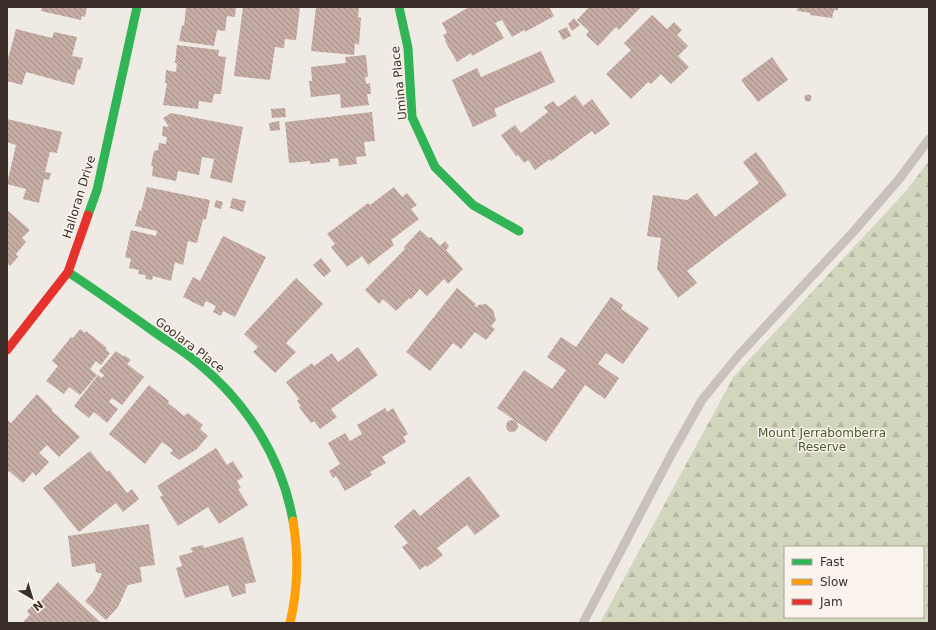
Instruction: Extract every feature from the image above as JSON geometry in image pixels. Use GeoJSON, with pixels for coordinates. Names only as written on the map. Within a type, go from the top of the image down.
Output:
{"type":"FeatureCollection","features":[{"type":"Feature","properties":{"kind":"street","name":"Halloran Drive"},"geometry":{"type":"LineString","coordinates":[[7,350],[68,272],[96,190],[138,7]]}},
{"type":"Feature","properties":{"kind":"street","name":"Umina Place"},"geometry":{"type":"LineString","coordinates":[[399,7],[408,48],[412,117],[435,167],[473,205],[519,231]]}},
{"type":"Feature","properties":{"kind":"street","name":"Goolara Place"},"geometry":{"type":"LineString","coordinates":[[68,272],[203,367],[231,392],[257,427],[276,462],[285,485],[298,547],[297,586],[290,623]]}},
{"type":"Feature","properties":{"kind":"lane"},"geometry":{"type":"LineString","coordinates":[[583,623],[671,455],[702,400],[738,356],[855,230],[900,178],[929,138]]}},
{"type":"Feature","properties":{"kind":"green space","name":"Mount Jerrabomberra Reserve"},"geometry":{"type":"Polygon","coordinates":[[[929,161],[929,623],[600,623],[734,376],[906,191],[929,161]]]}},
{"type":"Feature","properties":{"kind":"building"},"geometry":{"type":"Polygon","coordinates":[[[42,7],[87,7],[85,17],[82,16],[81,20],[41,11],[42,7]]]}},
{"type":"Feature","properties":{"kind":"building"},"geometry":{"type":"Polygon","coordinates":[[[186,7],[236,7],[235,17],[227,16],[225,31],[217,30],[214,46],[179,41],[182,25],[184,26],[186,7]]]}},
{"type":"Feature","properties":{"kind":"building"},"geometry":{"type":"Polygon","coordinates":[[[243,7],[300,7],[296,40],[285,39],[284,48],[275,47],[270,80],[234,76],[243,7]]]}},
{"type":"Feature","properties":{"kind":"building"},"geometry":{"type":"Polygon","coordinates":[[[316,7],[359,7],[358,17],[361,18],[359,45],[355,43],[354,55],[311,51],[316,7]]]}},
{"type":"Feature","properties":{"kind":"building"},"geometry":{"type":"Polygon","coordinates":[[[469,7],[549,7],[554,16],[525,32],[524,30],[512,37],[502,20],[495,23],[504,38],[472,56],[471,53],[457,62],[445,41],[446,40],[443,35],[447,33],[442,23],[469,7]]]}},
{"type":"Feature","properties":{"kind":"building"},"geometry":{"type":"Polygon","coordinates":[[[589,7],[641,7],[619,30],[616,27],[598,46],[586,35],[589,31],[577,20],[589,7]]]}},
{"type":"Feature","properties":{"kind":"building"},"geometry":{"type":"Polygon","coordinates":[[[798,7],[838,7],[838,10],[834,10],[832,18],[810,15],[811,13],[797,11],[798,7]]]}},
{"type":"Feature","properties":{"kind":"building"},"geometry":{"type":"Polygon","coordinates":[[[652,15],[667,29],[674,22],[682,30],[677,35],[688,46],[678,56],[689,67],[671,84],[661,74],[651,84],[648,82],[631,99],[606,74],[631,50],[624,43],[652,15]]]}},
{"type":"Feature","properties":{"kind":"building"},"geometry":{"type":"Polygon","coordinates":[[[574,18],[580,25],[572,31],[568,24],[574,18]]]}},
{"type":"Feature","properties":{"kind":"building"},"geometry":{"type":"Polygon","coordinates":[[[567,27],[571,36],[563,40],[558,31],[567,27]]]}},
{"type":"Feature","properties":{"kind":"building"},"geometry":{"type":"Polygon","coordinates":[[[16,29],[52,38],[54,32],[77,37],[72,56],[83,58],[80,70],[78,69],[74,85],[26,72],[22,85],[7,81],[7,63],[16,29]]]}},
{"type":"Feature","properties":{"kind":"building"},"geometry":{"type":"Polygon","coordinates":[[[177,45],[219,50],[218,56],[226,57],[221,94],[214,94],[212,103],[199,101],[198,109],[163,105],[167,83],[165,83],[166,70],[176,72],[177,63],[175,63],[177,45]]]}},
{"type":"Feature","properties":{"kind":"building"},"geometry":{"type":"Polygon","coordinates":[[[541,51],[555,82],[494,109],[497,116],[473,127],[452,80],[477,68],[481,77],[541,51]]]}},
{"type":"Feature","properties":{"kind":"building"},"geometry":{"type":"Polygon","coordinates":[[[366,55],[368,77],[365,77],[366,84],[370,83],[371,94],[367,94],[369,105],[341,108],[340,94],[311,97],[309,81],[312,81],[311,67],[346,63],[345,57],[366,55]]]}},
{"type":"Feature","properties":{"kind":"building"},"geometry":{"type":"Polygon","coordinates":[[[772,57],[788,80],[758,102],[741,80],[772,57]]]}},
{"type":"Feature","properties":{"kind":"building"},"geometry":{"type":"Polygon","coordinates":[[[808,94],[811,95],[811,101],[808,102],[805,101],[804,98],[805,95],[808,94]]]}},
{"type":"Feature","properties":{"kind":"building"},"geometry":{"type":"Polygon","coordinates":[[[575,95],[583,106],[592,99],[610,124],[595,135],[592,131],[551,161],[550,159],[535,170],[528,160],[524,163],[518,155],[516,156],[501,135],[515,125],[521,133],[548,112],[544,107],[553,101],[558,107],[575,95]]]}},
{"type":"Feature","properties":{"kind":"building"},"geometry":{"type":"Polygon","coordinates":[[[285,108],[286,117],[272,118],[271,109],[285,108]]]}},
{"type":"Feature","properties":{"kind":"building"},"geometry":{"type":"Polygon","coordinates":[[[372,112],[375,141],[364,142],[366,156],[356,157],[357,164],[339,166],[338,158],[330,159],[330,162],[310,164],[310,161],[289,163],[285,122],[372,112]]]}},
{"type":"Feature","properties":{"kind":"building"},"geometry":{"type":"Polygon","coordinates":[[[171,113],[243,127],[232,183],[210,178],[214,159],[202,157],[199,175],[178,171],[176,181],[152,176],[153,166],[151,166],[154,151],[158,150],[159,143],[166,144],[167,137],[162,136],[163,126],[169,127],[163,118],[171,113]]]}},
{"type":"Feature","properties":{"kind":"building"},"geometry":{"type":"Polygon","coordinates":[[[7,119],[62,132],[57,153],[50,152],[45,172],[51,173],[49,180],[44,179],[39,203],[23,199],[26,189],[7,184],[16,145],[7,142],[7,119]]]}},
{"type":"Feature","properties":{"kind":"building"},"geometry":{"type":"Polygon","coordinates":[[[279,121],[280,130],[270,131],[269,123],[279,121]]]}},
{"type":"Feature","properties":{"kind":"building"},"geometry":{"type":"Polygon","coordinates":[[[756,152],[787,195],[687,271],[697,283],[678,298],[657,269],[661,238],[647,236],[653,195],[687,200],[697,193],[715,217],[759,183],[743,162],[756,152]]]}},
{"type":"Feature","properties":{"kind":"building"},"geometry":{"type":"Polygon","coordinates":[[[147,187],[210,200],[206,220],[203,219],[197,243],[188,241],[183,265],[175,262],[171,281],[153,276],[152,280],[146,279],[145,275],[138,274],[139,270],[129,268],[131,259],[125,257],[131,230],[156,236],[157,231],[135,226],[139,210],[141,211],[147,187]]]}},
{"type":"Feature","properties":{"kind":"building"},"geometry":{"type":"Polygon","coordinates":[[[394,187],[402,197],[407,193],[417,205],[411,209],[419,219],[391,240],[394,245],[368,265],[362,256],[347,267],[331,247],[335,244],[327,234],[368,203],[370,205],[394,187]]]}},
{"type":"Feature","properties":{"kind":"building"},"geometry":{"type":"Polygon","coordinates":[[[232,198],[246,201],[243,212],[230,208],[232,198]]]}},
{"type":"Feature","properties":{"kind":"building"},"geometry":{"type":"Polygon","coordinates":[[[216,200],[223,202],[221,209],[214,207],[216,200]]]}},
{"type":"Feature","properties":{"kind":"building"},"geometry":{"type":"Polygon","coordinates":[[[7,210],[30,230],[22,238],[26,242],[16,254],[18,257],[10,266],[8,264],[7,265],[7,210]]]}},
{"type":"Feature","properties":{"kind":"building"},"geometry":{"type":"Polygon","coordinates":[[[420,230],[429,238],[431,237],[440,246],[445,241],[449,246],[446,250],[463,269],[448,284],[444,279],[427,296],[420,289],[411,299],[409,298],[396,311],[383,299],[379,304],[365,290],[405,249],[404,247],[420,230]]]}},
{"type":"Feature","properties":{"kind":"building"},"geometry":{"type":"Polygon","coordinates":[[[223,236],[266,257],[235,317],[223,311],[221,316],[213,312],[216,306],[206,301],[203,307],[183,297],[193,277],[200,281],[223,236]]]}},
{"type":"Feature","properties":{"kind":"building"},"geometry":{"type":"Polygon","coordinates":[[[321,258],[331,271],[324,277],[313,265],[321,258]]]}},
{"type":"Feature","properties":{"kind":"building"},"geometry":{"type":"Polygon","coordinates":[[[296,278],[323,304],[286,343],[296,352],[275,373],[253,352],[258,347],[244,334],[296,278]]]}},
{"type":"Feature","properties":{"kind":"building"},"geometry":{"type":"Polygon","coordinates":[[[457,288],[476,304],[474,306],[477,307],[478,305],[486,304],[493,310],[496,320],[491,326],[495,329],[486,340],[475,332],[461,349],[453,343],[430,371],[406,352],[457,288]]]}},
{"type":"Feature","properties":{"kind":"building"},"geometry":{"type":"Polygon","coordinates":[[[611,297],[623,305],[621,309],[649,328],[623,364],[606,353],[598,364],[619,378],[605,399],[585,385],[546,442],[497,408],[524,370],[552,389],[566,370],[547,357],[561,337],[576,347],[611,297]]]}},
{"type":"Feature","properties":{"kind":"building"},"geometry":{"type":"Polygon","coordinates":[[[80,329],[85,333],[86,331],[107,348],[106,350],[110,353],[101,365],[96,361],[90,369],[97,375],[80,395],[69,387],[64,394],[46,381],[58,366],[52,361],[71,337],[73,338],[80,329]]]}},
{"type":"Feature","properties":{"kind":"building"},"geometry":{"type":"Polygon","coordinates":[[[358,347],[378,375],[331,409],[337,417],[320,429],[314,421],[311,423],[299,407],[301,406],[297,401],[299,399],[286,382],[312,363],[314,366],[332,353],[338,362],[358,347]]]}},
{"type":"Feature","properties":{"kind":"building"},"geometry":{"type":"Polygon","coordinates":[[[116,351],[131,360],[127,364],[144,377],[122,405],[112,398],[109,402],[118,409],[107,423],[94,412],[89,418],[74,406],[98,375],[102,378],[104,375],[99,371],[116,351]]]}},
{"type":"Feature","properties":{"kind":"building"},"geometry":{"type":"Polygon","coordinates":[[[149,385],[169,401],[168,403],[184,416],[188,413],[203,425],[200,429],[208,436],[197,449],[179,460],[170,453],[173,450],[162,442],[145,464],[109,434],[149,385]]]}},
{"type":"Feature","properties":{"kind":"building"},"geometry":{"type":"Polygon","coordinates":[[[37,394],[52,409],[52,411],[80,437],[59,457],[47,445],[39,453],[49,462],[36,476],[33,472],[23,483],[9,471],[7,473],[7,422],[8,421],[11,423],[37,394]]]}},
{"type":"Feature","properties":{"kind":"building"},"geometry":{"type":"Polygon","coordinates":[[[385,408],[387,412],[393,408],[408,434],[403,437],[406,442],[382,457],[386,463],[370,472],[372,475],[345,491],[336,476],[333,478],[329,471],[340,464],[328,443],[345,433],[350,441],[362,434],[357,425],[385,408]]]}},
{"type":"Feature","properties":{"kind":"building"},"geometry":{"type":"Polygon","coordinates":[[[512,420],[516,422],[518,426],[516,430],[512,432],[508,430],[506,426],[508,422],[512,420]]]}},
{"type":"Feature","properties":{"kind":"building"},"geometry":{"type":"Polygon","coordinates":[[[216,448],[227,465],[233,461],[243,477],[237,481],[241,488],[238,489],[248,505],[219,524],[208,507],[178,526],[160,497],[163,495],[157,486],[216,448]]]}},
{"type":"Feature","properties":{"kind":"building"},"geometry":{"type":"Polygon","coordinates":[[[90,451],[107,472],[109,470],[127,493],[132,489],[139,499],[123,512],[116,503],[79,532],[43,488],[90,451]]]}},
{"type":"Feature","properties":{"kind":"building"},"geometry":{"type":"Polygon","coordinates":[[[469,476],[500,516],[475,535],[467,525],[437,548],[443,555],[427,567],[426,565],[420,570],[402,547],[408,543],[394,526],[414,509],[420,516],[469,476]]]}},
{"type":"Feature","properties":{"kind":"building"},"geometry":{"type":"Polygon","coordinates":[[[149,524],[155,565],[140,567],[142,582],[128,585],[118,607],[106,620],[85,601],[93,592],[102,574],[96,572],[95,563],[72,567],[68,536],[149,524]]]}},
{"type":"Feature","properties":{"kind":"building"},"geometry":{"type":"Polygon","coordinates":[[[243,537],[256,582],[245,584],[246,593],[232,597],[228,585],[185,598],[176,568],[182,566],[179,556],[193,552],[190,548],[203,545],[204,548],[243,537]]]}},
{"type":"Feature","properties":{"kind":"building"},"geometry":{"type":"Polygon","coordinates":[[[58,582],[101,623],[22,623],[30,615],[27,611],[36,602],[39,603],[58,582]]]}},
{"type":"Feature","properties":{"kind":"traffic: fast"},"geometry":{"type":"LineString","coordinates":[[88,215],[97,190],[137,7]]}},
{"type":"Feature","properties":{"kind":"traffic: fast"},"geometry":{"type":"LineString","coordinates":[[399,7],[408,48],[412,117],[435,167],[473,205],[519,231]]}},
{"type":"Feature","properties":{"kind":"traffic: fast"},"geometry":{"type":"LineString","coordinates":[[68,272],[187,354],[216,379],[232,396],[260,433],[271,454],[288,498],[293,521]]}},
{"type":"Feature","properties":{"kind":"traffic: slow"},"geometry":{"type":"LineString","coordinates":[[290,623],[295,598],[297,572],[293,521]]}},
{"type":"Feature","properties":{"kind":"traffic: jam"},"geometry":{"type":"LineString","coordinates":[[7,350],[68,272],[88,215]]}}]}
